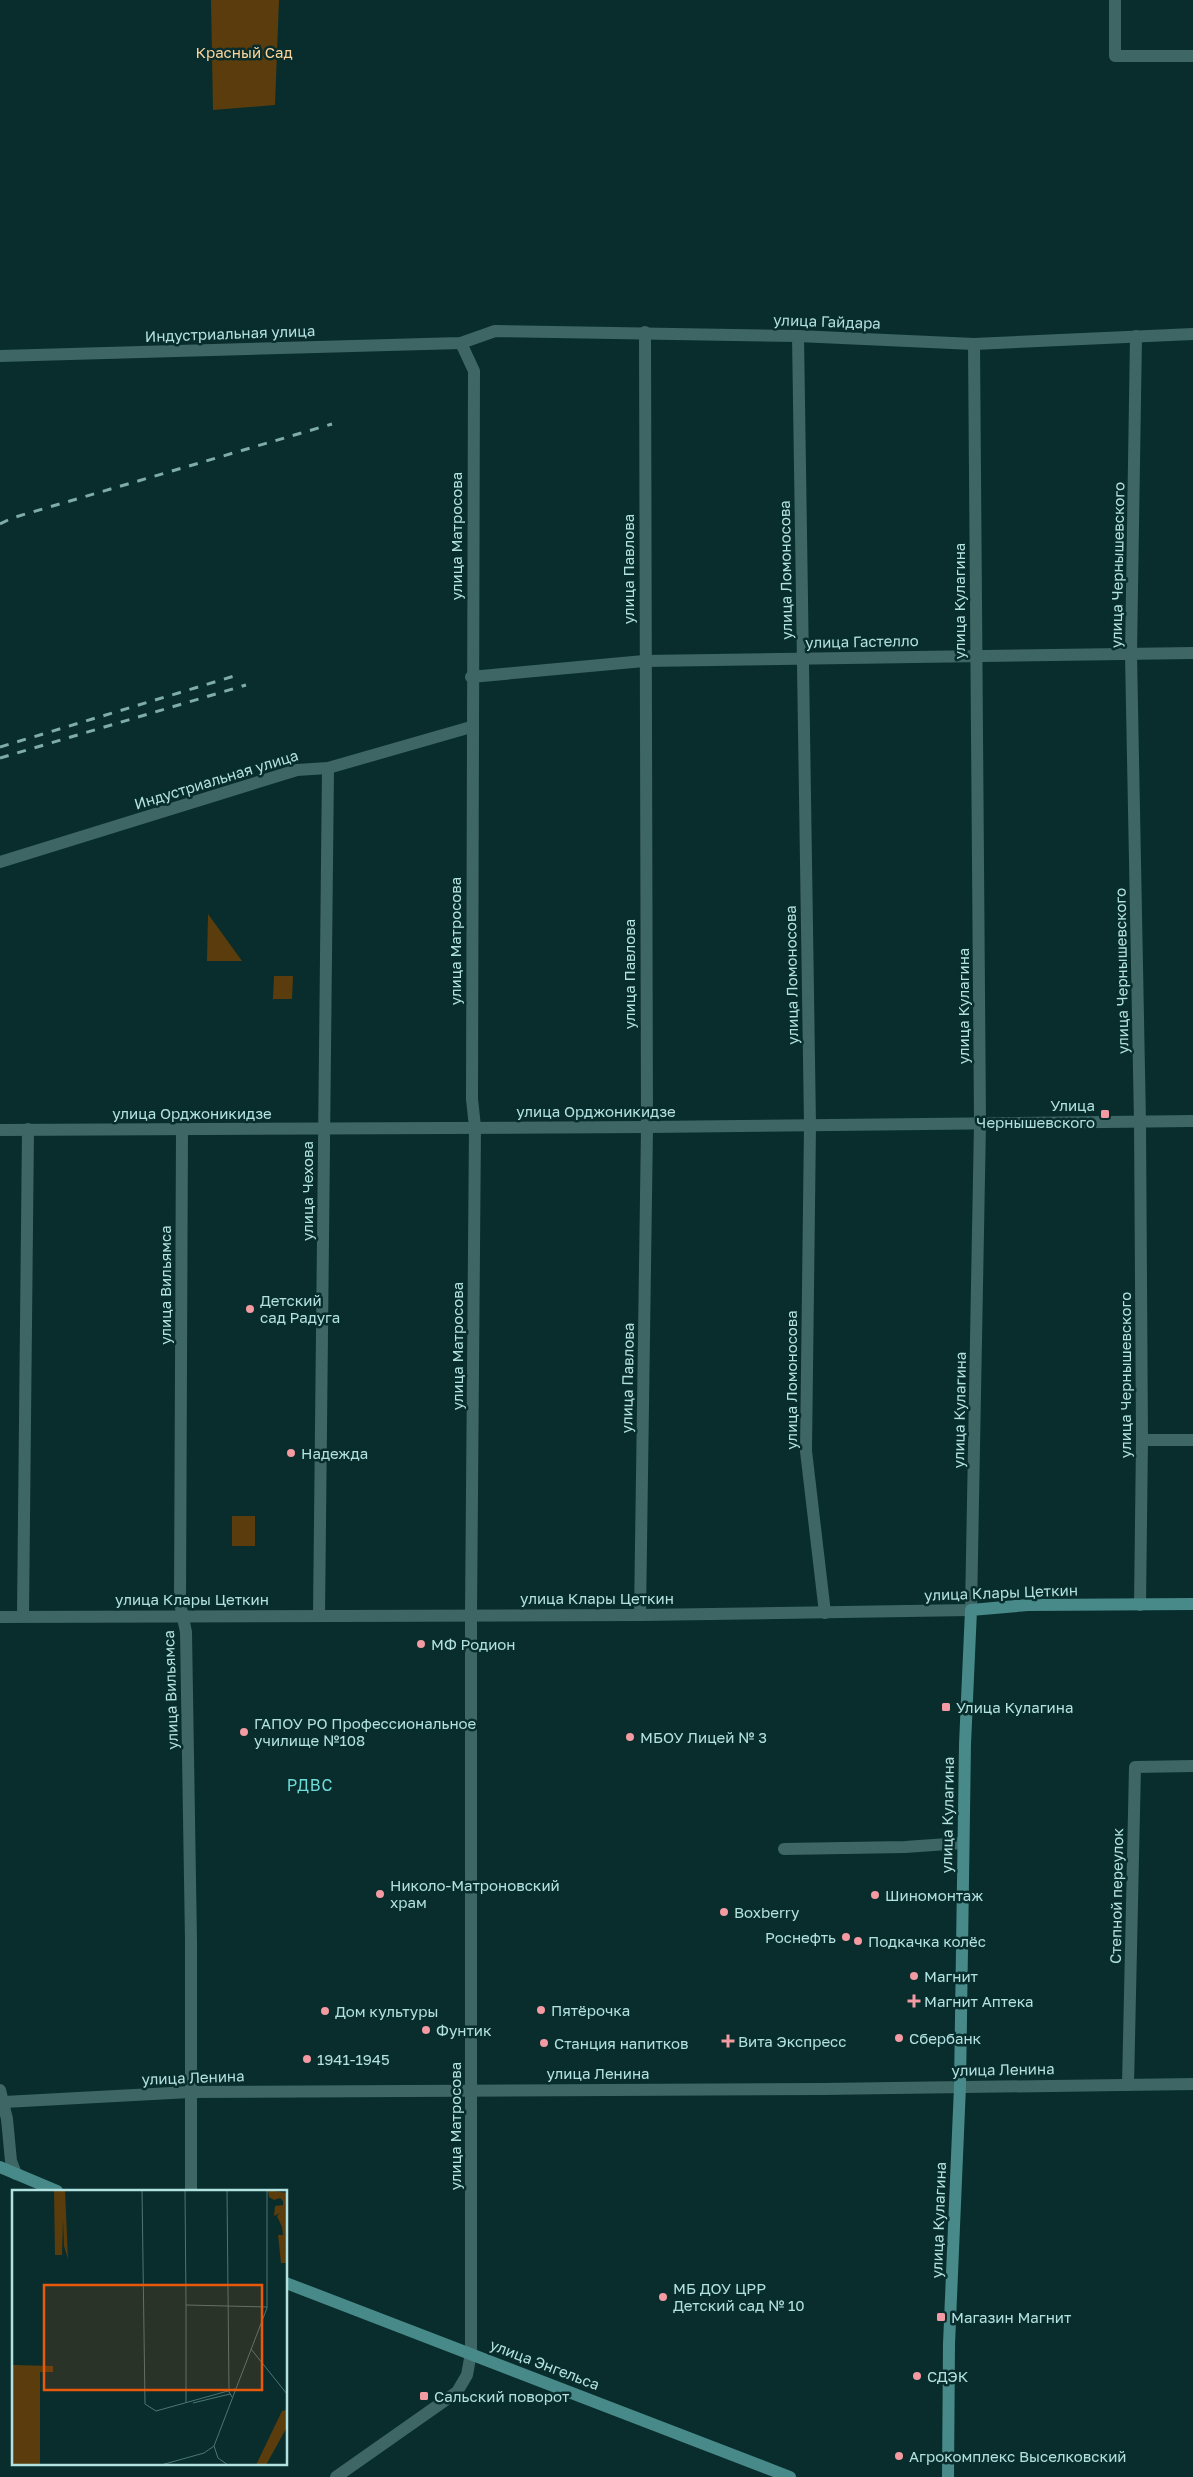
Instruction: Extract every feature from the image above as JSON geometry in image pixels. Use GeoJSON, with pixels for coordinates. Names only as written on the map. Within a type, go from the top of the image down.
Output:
{"type":"FeatureCollection","features":[{"type":"Feature","properties":{"kind":"main road","name":"улица Клары Цеткин"},"geometry":{"type":"LineString","coordinates":[[971,1610],[1028,1605],[1193,1604]]}},
{"type":"Feature","properties":{"kind":"main road","name":"улица Кулагина"},"geometry":{"type":"LineString","coordinates":[[948,2477],[949,2344],[964,1950],[962,1843],[971,1610]]}},
{"type":"Feature","properties":{"kind":"main road"},"geometry":{"type":"LineString","coordinates":[[0,2167],[55,2190]]}},
{"type":"Feature","properties":{"kind":"main road","name":"улица Энгельса"},"geometry":{"type":"LineString","coordinates":[[288,2284],[471,2352],[790,2477]]}},
{"type":"Feature","properties":{"kind":"street"},"geometry":{"type":"LineString","coordinates":[[1115,0],[1115,56],[1193,56]]}},
{"type":"Feature","properties":{"kind":"street","name":"улица Гайдара"},"geometry":{"type":"LineString","coordinates":[[461,343],[495,331],[798,336],[974,344],[1193,334]]}},
{"type":"Feature","properties":{"kind":"street","name":"улица Павлова"},"geometry":{"type":"LineString","coordinates":[[640,1615],[646,1127],[645,332]]}},
{"type":"Feature","properties":{"kind":"street","name":"улица Ломоносова"},"geometry":{"type":"LineString","coordinates":[[798,336],[810,1125],[806,1451],[825,1612]]}},
{"type":"Feature","properties":{"kind":"street","name":"улица Чернышевского"},"geometry":{"type":"LineString","coordinates":[[1136,336],[1132,654],[1140,1122],[1142,1440],[1140,1605]]}},
{"type":"Feature","properties":{"kind":"street","name":"Индустриальная улица"},"geometry":{"type":"LineString","coordinates":[[0,356],[461,343]]}},
{"type":"Feature","properties":{"kind":"street","name":"улица Матросова"},"geometry":{"type":"LineString","coordinates":[[336,2477],[457,2392],[467,2375],[471,2352],[471,1615],[475,1127],[472,1099],[471,677],[474,371],[461,343]]}},
{"type":"Feature","properties":{"kind":"street","name":"улица Кулагина"},"geometry":{"type":"LineString","coordinates":[[971,1610],[980,1123],[974,344]]}},
{"type":"Feature","properties":{"kind":"street","name":"улица Гастелло"},"geometry":{"type":"LineString","coordinates":[[471,677],[644,661],[1193,654]]}},
{"type":"Feature","properties":{"kind":"street","name":"Индустриальная улица"},"geometry":{"type":"LineString","coordinates":[[0,862],[297,770],[328,768],[471,727]]}},
{"type":"Feature","properties":{"kind":"street","name":"улица Чехова"},"geometry":{"type":"LineString","coordinates":[[320,1616],[328,768]]}},
{"type":"Feature","properties":{"kind":"street","name":"улица Орджоникидзе"},"geometry":{"type":"LineString","coordinates":[[0,1130],[646,1127],[1193,1120]]}},
{"type":"Feature","properties":{"kind":"street"},"geometry":{"type":"LineString","coordinates":[[23,1616],[28,1129]]}},
{"type":"Feature","properties":{"kind":"street","name":"улица Вильямса"},"geometry":{"type":"LineString","coordinates":[[182,1129],[180,1603],[186,1632],[191,1941],[191,2190]]}},
{"type":"Feature","properties":{"kind":"street"},"geometry":{"type":"LineString","coordinates":[[1142,1440],[1193,1440]]}},
{"type":"Feature","properties":{"kind":"street","name":"улица Клары Цеткин"},"geometry":{"type":"LineString","coordinates":[[0,1616],[640,1615],[971,1610]]}},
{"type":"Feature","properties":{"kind":"street","name":"Степной переулок"},"geometry":{"type":"LineString","coordinates":[[1128,2085],[1135,1767],[1193,1766]]}},
{"type":"Feature","properties":{"kind":"street"},"geometry":{"type":"LineString","coordinates":[[784,1849],[905,1847],[962,1843]]}},
{"type":"Feature","properties":{"kind":"street","name":"улица Ленина"},"geometry":{"type":"LineString","coordinates":[[2,2101],[190,2092],[823,2089],[1193,2084]]}},
{"type":"Feature","properties":{"kind":"street"},"geometry":{"type":"LineString","coordinates":[[0,2090],[7,2119],[11,2160],[16,2174]]}},
{"type":"Feature","properties":{"kind":"street"},"geometry":{"type":"LineString","coordinates":[[0,2136],[6,2128],[7,2119]]}},
{"type":"Feature","properties":{"kind":"green space","name":"Красный Сад"},"geometry":{"type":"Polygon","coordinates":[[[211,0],[279,0],[275,105],[213,110],[211,0]]]}},
{"type":"Feature","properties":{"kind":"green space"},"geometry":{"type":"Polygon","coordinates":[[[208,914],[242,961],[207,961],[208,914]]]}},
{"type":"Feature","properties":{"kind":"green space"},"geometry":{"type":"Polygon","coordinates":[[[274,976],[293,976],[292,999],[273,999],[274,976]]]}},
{"type":"Feature","properties":{"kind":"green space"},"geometry":{"type":"Polygon","coordinates":[[[232,1516],[255,1516],[255,1546],[232,1546],[232,1516]]]}},
{"type":"Feature","properties":{"kind":"railway"},"geometry":{"type":"LineString","coordinates":[[0,524],[12,518],[332,424]]}},
{"type":"Feature","properties":{"kind":"railway"},"geometry":{"type":"LineString","coordinates":[[0,747],[241,674]]}},
{"type":"Feature","properties":{"kind":"railway"},"geometry":{"type":"LineString","coordinates":[[0,758],[246,685]]}},
{"type":"Feature","properties":{"kind":"place","name":"Улица Чернышевского"},"geometry":{"type":"Point","coordinates":[1105,1114]}},
{"type":"Feature","properties":{"kind":"place","name":"Детский сад Радуга"},"geometry":{"type":"Point","coordinates":[250,1309]}},
{"type":"Feature","properties":{"kind":"place","name":"Надежда"},"geometry":{"type":"Point","coordinates":[291,1453]}},
{"type":"Feature","properties":{"kind":"place","name":"МФ Родион"},"geometry":{"type":"Point","coordinates":[421,1644]}},
{"type":"Feature","properties":{"kind":"place","name":"Улица Кулагина"},"geometry":{"type":"Point","coordinates":[946,1707]}},
{"type":"Feature","properties":{"kind":"place","name":"ГАПОУ РО Профессиональное училище №108"},"geometry":{"type":"Point","coordinates":[244,1732]}},
{"type":"Feature","properties":{"kind":"place","name":"МБОУ Лицей № 3"},"geometry":{"type":"Point","coordinates":[630,1737]}},
{"type":"Feature","properties":{"kind":"place","name":"Николо-Матроновский храм"},"geometry":{"type":"Point","coordinates":[380,1894]}},
{"type":"Feature","properties":{"kind":"place","name":"Шиномонтаж"},"geometry":{"type":"Point","coordinates":[875,1895]}},
{"type":"Feature","properties":{"kind":"place","name":"Boxberry"},"geometry":{"type":"Point","coordinates":[724,1912]}},
{"type":"Feature","properties":{"kind":"place","name":"Роснефть"},"geometry":{"type":"Point","coordinates":[846,1937]}},
{"type":"Feature","properties":{"kind":"place","name":"Подкачка колёс"},"geometry":{"type":"Point","coordinates":[858,1941]}},
{"type":"Feature","properties":{"kind":"place","name":"Магнит"},"geometry":{"type":"Point","coordinates":[914,1976]}},
{"type":"Feature","properties":{"kind":"place","name":"Магнит Аптека"},"geometry":{"type":"Point","coordinates":[914,2001]}},
{"type":"Feature","properties":{"kind":"place","name":"Пятёрочка"},"geometry":{"type":"Point","coordinates":[541,2010]}},
{"type":"Feature","properties":{"kind":"place","name":"Дом культуры"},"geometry":{"type":"Point","coordinates":[325,2011]}},
{"type":"Feature","properties":{"kind":"place","name":"Фунтик"},"geometry":{"type":"Point","coordinates":[426,2030]}},
{"type":"Feature","properties":{"kind":"place","name":"Сбербанк"},"geometry":{"type":"Point","coordinates":[899,2038]}},
{"type":"Feature","properties":{"kind":"place","name":"Вита Экспресс"},"geometry":{"type":"Point","coordinates":[728,2041]}},
{"type":"Feature","properties":{"kind":"place","name":"Станция напитков"},"geometry":{"type":"Point","coordinates":[544,2043]}},
{"type":"Feature","properties":{"kind":"place","name":"1941-1945"},"geometry":{"type":"Point","coordinates":[307,2059]}},
{"type":"Feature","properties":{"kind":"place","name":"МБ ДОУ ЦРР Детский сад № 10"},"geometry":{"type":"Point","coordinates":[663,2297]}},
{"type":"Feature","properties":{"kind":"place","name":"Магазин Магнит"},"geometry":{"type":"Point","coordinates":[941,2317]}},
{"type":"Feature","properties":{"kind":"place","name":"СДЭК"},"geometry":{"type":"Point","coordinates":[917,2376]}},
{"type":"Feature","properties":{"kind":"place","name":"Сальский поворот"},"geometry":{"type":"Point","coordinates":[424,2396]}},
{"type":"Feature","properties":{"kind":"place","name":"Агрокомплекс Выселковский"},"geometry":{"type":"Point","coordinates":[899,2456]}},
{"type":"Feature","properties":{"kind":"district","name":"РДВС"},"geometry":{"type":"Point","coordinates":[310,1785]}}]}
